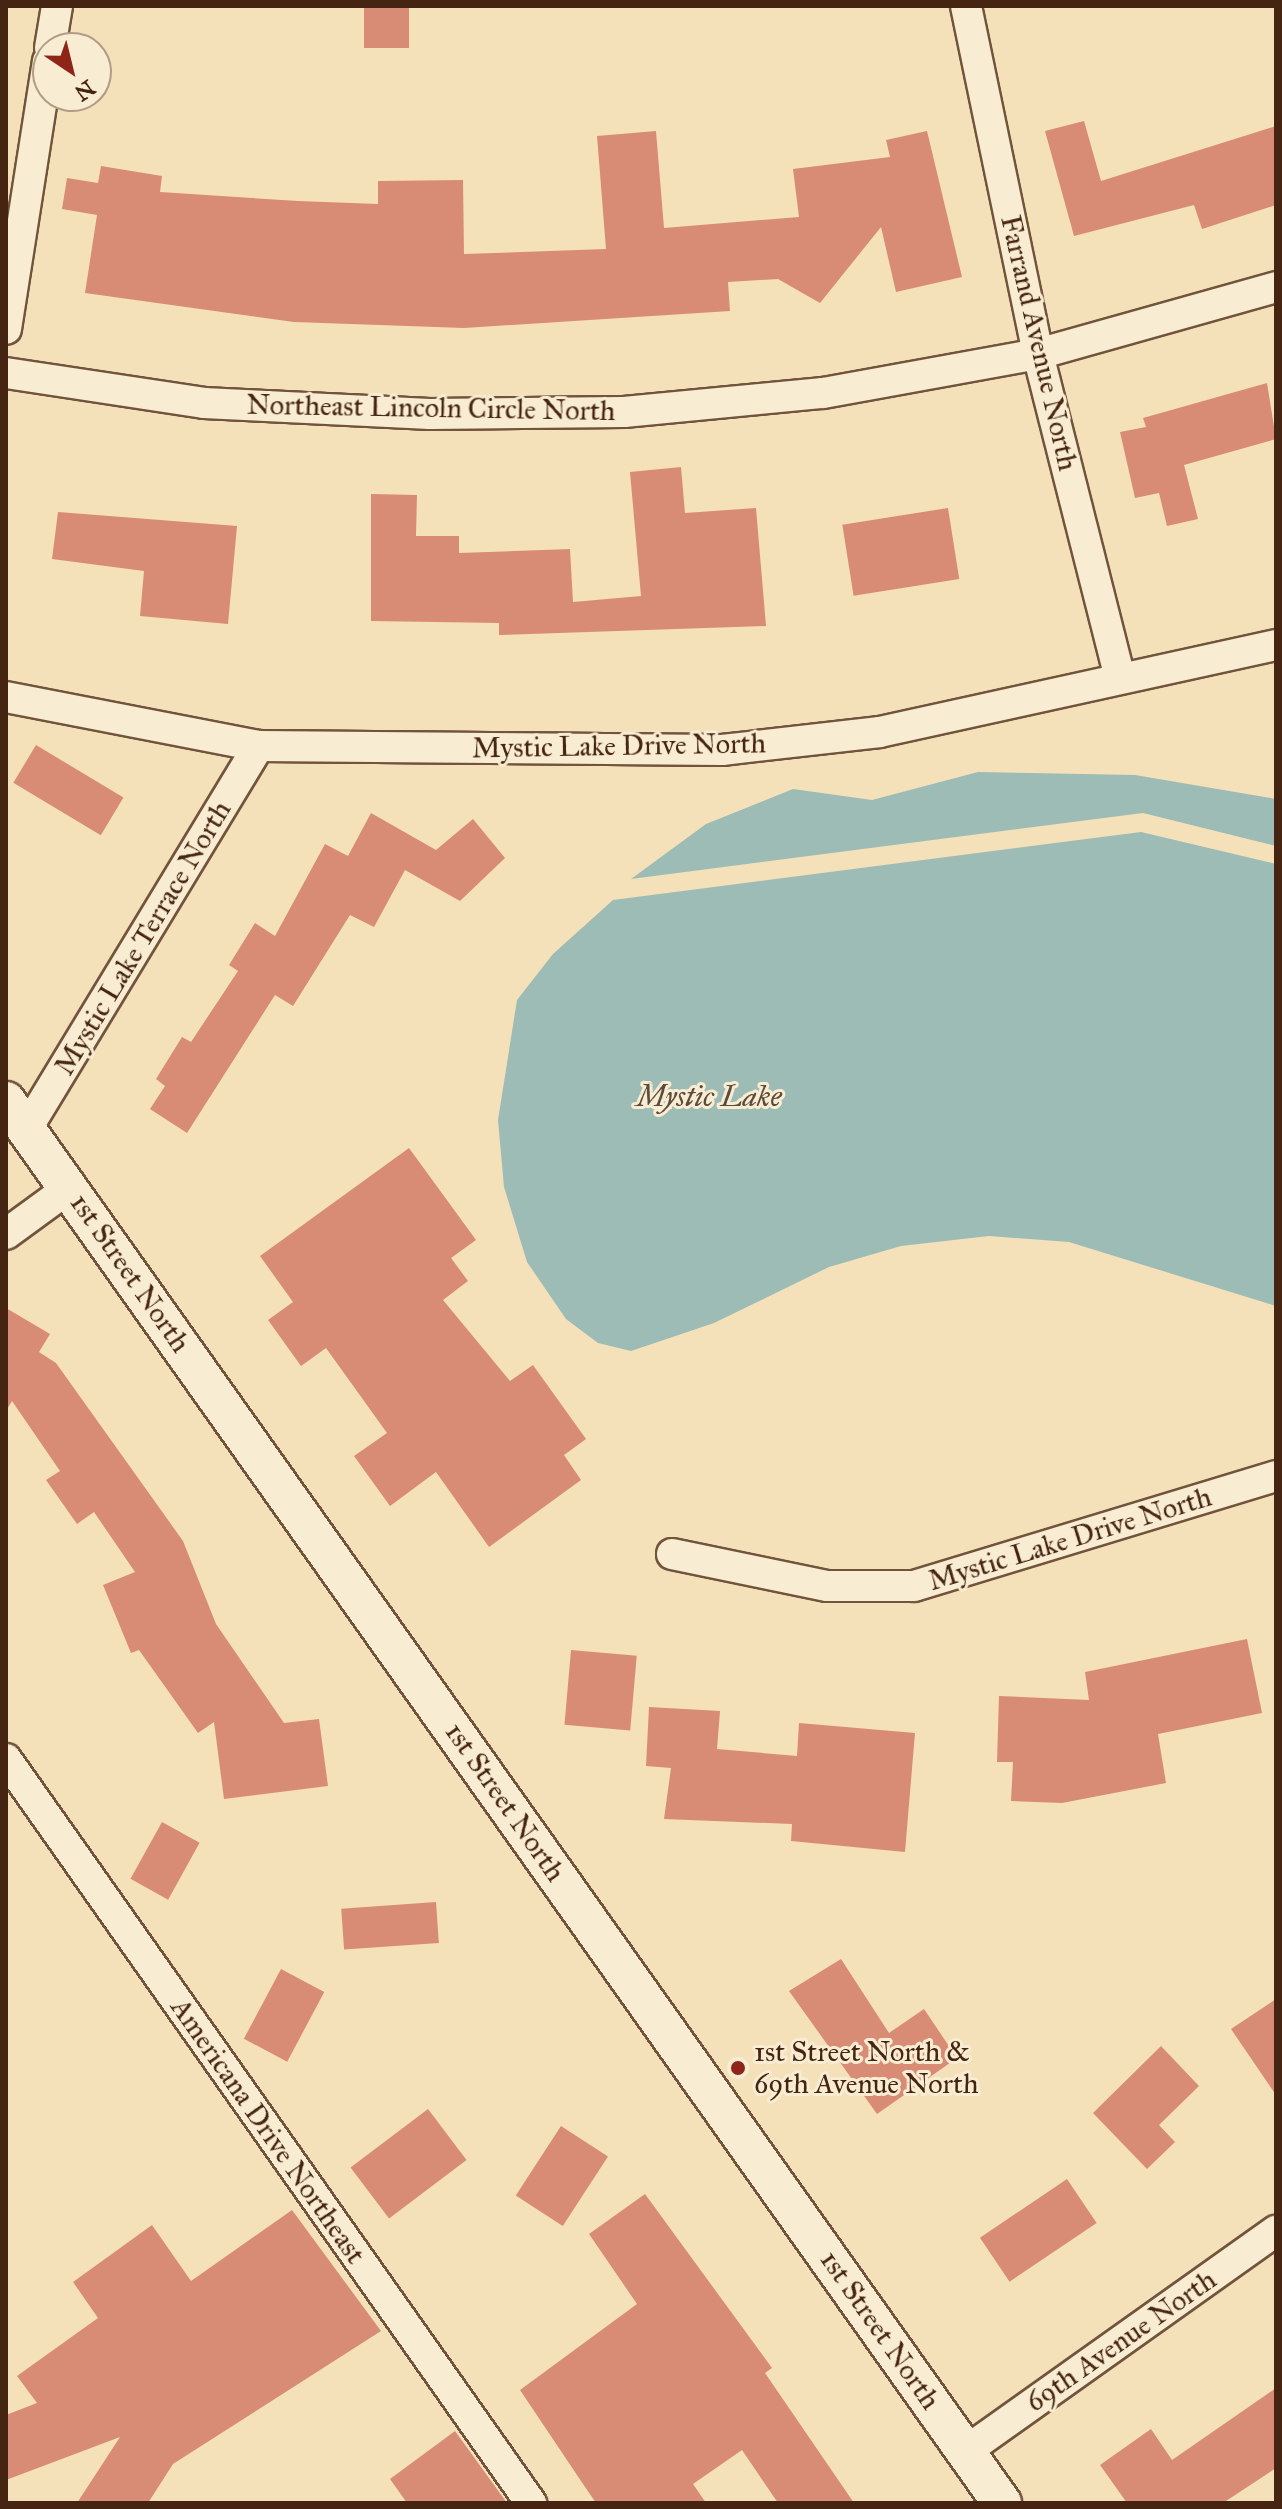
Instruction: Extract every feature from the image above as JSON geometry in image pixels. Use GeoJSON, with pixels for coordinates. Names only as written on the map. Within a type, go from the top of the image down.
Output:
{"type":"FeatureCollection","features":[{"type":"Feature","properties":{"kind":"street"},"geometry":{"type":"LineString","coordinates":[[53,32],[57,6]]}},
{"type":"Feature","properties":{"kind":"street","name":"Farrand Avenue North"},"geometry":{"type":"LineString","coordinates":[[966,6],[1038,354],[1120,678]]}},
{"type":"Feature","properties":{"kind":"street"},"geometry":{"type":"LineString","coordinates":[[6,329],[40,112]]}},
{"type":"Feature","properties":{"kind":"street","name":"Northeast Lincoln Circle North"},"geometry":{"type":"LineString","coordinates":[[6,373],[204,403],[430,414],[624,412],[823,393],[1038,354],[1276,287]]}},
{"type":"Feature","properties":{"kind":"street","name":"Mystic Lake Drive North"},"geometry":{"type":"LineString","coordinates":[[6,697],[259,746],[722,750],[880,732],[1276,645]]}},
{"type":"Feature","properties":{"kind":"street","name":"Mystic Lake Terrace North"},"geometry":{"type":"LineString","coordinates":[[16,1116],[259,746]]}},
{"type":"Feature","properties":{"kind":"street","name":"1st Street North"},"geometry":{"type":"LineString","coordinates":[[16,1116],[1002,2503]]}},
{"type":"Feature","properties":{"kind":"street"},"geometry":{"type":"LineString","coordinates":[[6,1234],[69,1188]]}},
{"type":"Feature","properties":{"kind":"street","name":"Mystic Lake Drive North"},"geometry":{"type":"LineString","coordinates":[[672,1554],[827,1586],[914,1586],[1276,1476]]}},
{"type":"Feature","properties":{"kind":"street","name":"Americana Drive Northeast"},"geometry":{"type":"LineString","coordinates":[[6,1759],[531,2503]]}},
{"type":"Feature","properties":{"kind":"street","name":"69th Avenue North"},"geometry":{"type":"LineString","coordinates":[[966,2451],[1276,2231]]}},
{"type":"Feature","properties":{"kind":"water"},"geometry":{"type":"Polygon","coordinates":[[[978,772],[1135,775],[1276,799],[1276,846],[1143,813],[631,879],[706,824],[793,789],[872,800],[978,772]]]}},
{"type":"Feature","properties":{"kind":"water","name":"Mystic Lake"},"geometry":{"type":"Polygon","coordinates":[[[1141,832],[1276,864],[1276,1306],[1069,1242],[989,1236],[901,1246],[829,1267],[714,1323],[631,1351],[598,1343],[566,1319],[527,1262],[504,1187],[498,1120],[517,1000],[553,954],[613,900],[1141,832]]]}},
{"type":"Feature","properties":{"kind":"building"},"geometry":{"type":"Polygon","coordinates":[[[364,6],[409,6],[409,48],[364,48],[364,6]]]}},
{"type":"Feature","properties":{"kind":"building"},"geometry":{"type":"Polygon","coordinates":[[[1084,121],[1101,181],[1276,126],[1276,205],[1202,229],[1194,205],[1074,236],[1045,131],[1084,121]]]}},
{"type":"Feature","properties":{"kind":"building"},"geometry":{"type":"Polygon","coordinates":[[[656,131],[664,228],[799,217],[793,169],[890,157],[886,140],[927,131],[962,277],[896,292],[881,227],[820,303],[778,279],[728,282],[730,311],[464,328],[294,322],[85,293],[97,215],[62,209],[67,178],[98,183],[101,166],[162,176],[160,192],[298,201],[378,204],[378,181],[463,180],[464,254],[606,249],[597,136],[656,131]]]}},
{"type":"Feature","properties":{"kind":"building"},"geometry":{"type":"Polygon","coordinates":[[[1267,383],[1276,439],[1184,465],[1198,519],[1167,526],[1159,493],[1135,498],[1120,432],[1146,427],[1143,418],[1267,383]]]}},
{"type":"Feature","properties":{"kind":"building"},"geometry":{"type":"Polygon","coordinates":[[[681,467],[685,513],[756,508],[766,626],[499,635],[499,623],[371,621],[371,494],[417,495],[416,536],[459,536],[459,553],[570,549],[573,602],[641,596],[630,472],[681,467]]]}},
{"type":"Feature","properties":{"kind":"building"},"geometry":{"type":"Polygon","coordinates":[[[948,508],[959,579],[854,596],[842,525],[948,508]]]}},
{"type":"Feature","properties":{"kind":"building"},"geometry":{"type":"Polygon","coordinates":[[[58,512],[237,526],[228,624],[140,616],[144,571],[52,559],[58,512]]]}},
{"type":"Feature","properties":{"kind":"building"},"geometry":{"type":"Polygon","coordinates":[[[36,745],[123,798],[101,835],[13,783],[36,745]]]}},
{"type":"Feature","properties":{"kind":"building"},"geometry":{"type":"Polygon","coordinates":[[[371,813],[436,850],[473,819],[505,858],[460,901],[405,870],[374,927],[350,915],[293,1006],[275,995],[187,1133],[150,1109],[165,1086],[156,1079],[182,1037],[191,1042],[238,971],[229,965],[255,923],[275,936],[325,844],[348,856],[371,813]]]}},
{"type":"Feature","properties":{"kind":"building"},"geometry":{"type":"Polygon","coordinates":[[[409,1148],[476,1240],[451,1258],[468,1281],[443,1300],[510,1381],[533,1365],[586,1439],[564,1455],[581,1480],[489,1547],[436,1472],[390,1506],[354,1456],[387,1433],[326,1348],[301,1366],[268,1320],[293,1302],[260,1256],[409,1148]]]}},
{"type":"Feature","properties":{"kind":"building"},"geometry":{"type":"Polygon","coordinates":[[[6,1308],[50,1334],[39,1352],[56,1363],[183,1541],[216,1624],[284,1723],[319,1719],[328,1786],[224,1799],[214,1722],[198,1733],[139,1650],[131,1653],[103,1585],[135,1572],[94,1512],[77,1524],[46,1480],[60,1471],[12,1401],[6,1411],[6,1308]]]}},
{"type":"Feature","properties":{"kind":"building"},"geometry":{"type":"Polygon","coordinates":[[[1247,1639],[1262,1713],[1158,1734],[1166,1783],[1062,1803],[1011,1801],[1013,1762],[997,1762],[999,1696],[1089,1700],[1085,1672],[1247,1639]]]}},
{"type":"Feature","properties":{"kind":"building"},"geometry":{"type":"Polygon","coordinates":[[[571,1650],[637,1656],[630,1730],[564,1725],[571,1650]]]}},
{"type":"Feature","properties":{"kind":"building"},"geometry":{"type":"Polygon","coordinates":[[[649,1707],[720,1711],[717,1749],[797,1756],[799,1723],[915,1733],[905,1852],[791,1841],[792,1824],[664,1819],[671,1768],[646,1766],[649,1707]]]}},
{"type":"Feature","properties":{"kind":"building"},"geometry":{"type":"Polygon","coordinates":[[[162,1822],[200,1843],[168,1900],[130,1879],[162,1822]]]}},
{"type":"Feature","properties":{"kind":"building"},"geometry":{"type":"Polygon","coordinates":[[[436,1902],[439,1943],[344,1950],[341,1909],[436,1902]]]}},
{"type":"Feature","properties":{"kind":"building"},"geometry":{"type":"Polygon","coordinates":[[[841,1959],[889,2033],[924,2009],[957,2058],[877,2114],[789,1991],[841,1959]]]}},
{"type":"Feature","properties":{"kind":"building"},"geometry":{"type":"Polygon","coordinates":[[[281,1969],[324,1992],[287,2062],[244,2039],[281,1969]]]}},
{"type":"Feature","properties":{"kind":"building"},"geometry":{"type":"Polygon","coordinates":[[[1276,1999],[1276,2095],[1231,2029],[1276,1999]]]}},
{"type":"Feature","properties":{"kind":"building"},"geometry":{"type":"Polygon","coordinates":[[[1161,2046],[1199,2086],[1159,2125],[1175,2142],[1147,2169],[1093,2113],[1161,2046]]]}},
{"type":"Feature","properties":{"kind":"building"},"geometry":{"type":"Polygon","coordinates":[[[428,2109],[467,2160],[389,2218],[351,2167],[428,2109]]]}},
{"type":"Feature","properties":{"kind":"building"},"geometry":{"type":"Polygon","coordinates":[[[561,2126],[608,2156],[563,2226],[516,2196],[561,2126]]]}},
{"type":"Feature","properties":{"kind":"building"},"geometry":{"type":"Polygon","coordinates":[[[1067,2179],[1097,2223],[1010,2282],[980,2238],[1067,2179]]]}},
{"type":"Feature","properties":{"kind":"building"},"geometry":{"type":"Polygon","coordinates":[[[645,2194],[772,2368],[765,2373],[854,2503],[778,2503],[742,2450],[693,2484],[706,2503],[596,2503],[581,2481],[520,2390],[637,2304],[589,2234],[645,2194]]]}},
{"type":"Feature","properties":{"kind":"building"},"geometry":{"type":"Polygon","coordinates":[[[292,2210],[381,2331],[173,2464],[148,2503],[77,2503],[120,2437],[6,2480],[6,2415],[37,2403],[17,2376],[98,2318],[73,2282],[152,2225],[191,2281],[292,2210]]]}},
{"type":"Feature","properties":{"kind":"building"},"geometry":{"type":"Polygon","coordinates":[[[1276,2388],[1276,2468],[1223,2503],[1127,2503],[1100,2465],[1151,2429],[1172,2460],[1276,2388]]]}},
{"type":"Feature","properties":{"kind":"building"},"geometry":{"type":"Polygon","coordinates":[[[455,2431],[507,2503],[407,2503],[390,2479],[455,2431]]]}},
{"type":"Feature","properties":{"kind":"place","name":"1st Street North & 69th Avenue North"},"geometry":{"type":"Point","coordinates":[738,2068]}}]}
